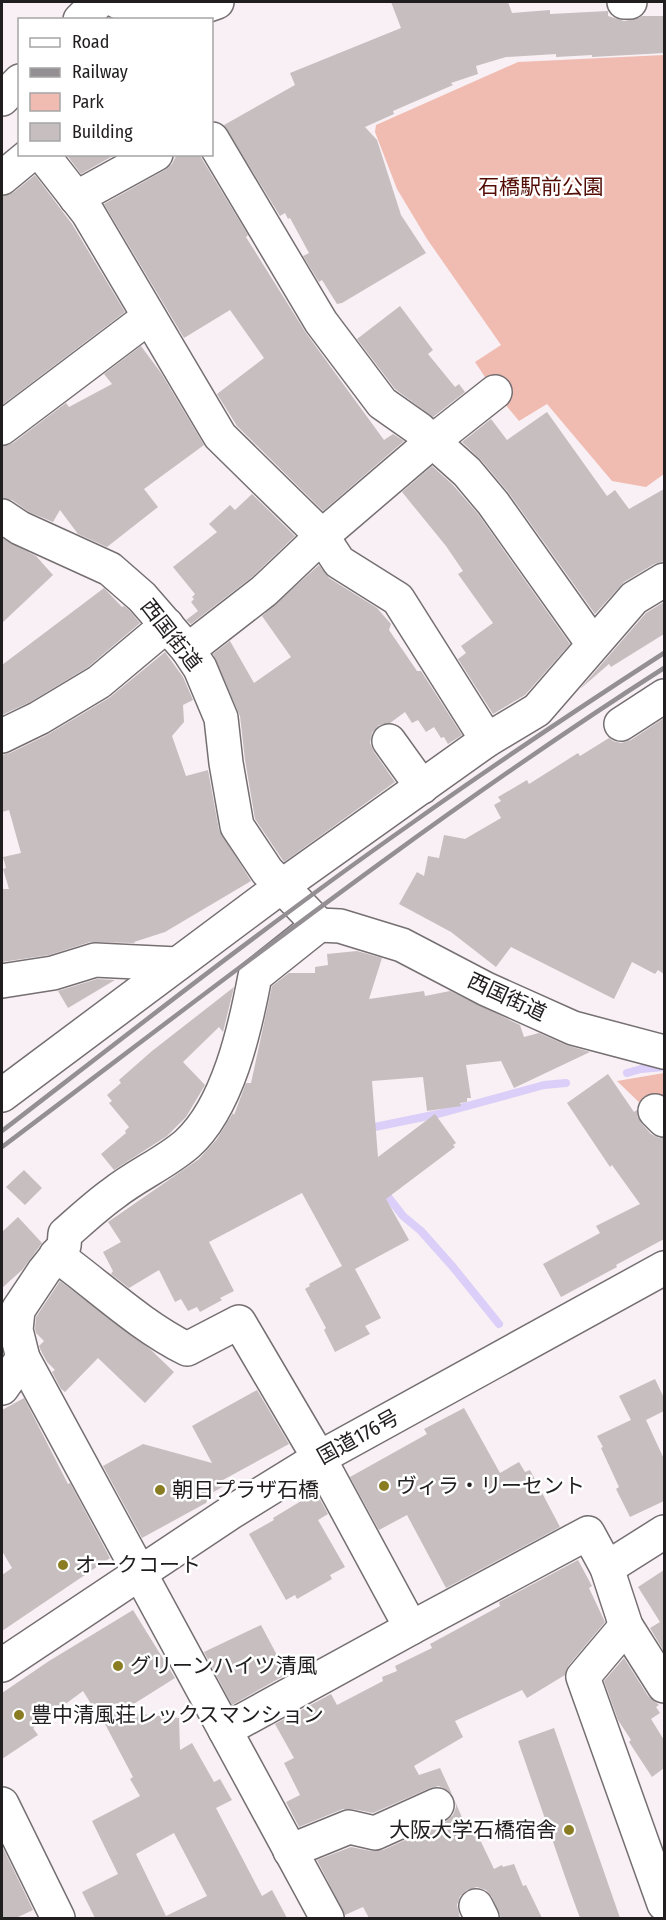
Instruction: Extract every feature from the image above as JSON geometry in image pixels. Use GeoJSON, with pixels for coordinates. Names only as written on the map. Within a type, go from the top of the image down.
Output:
{"type":"FeatureCollection","features":[{"type":"Feature","properties":{"kind":"main road"},"geometry":{"type":"LineString","coordinates":[[82,18],[98,2]]}},
{"type":"Feature","properties":{"kind":"main road"},"geometry":{"type":"LineString","coordinates":[[118,2],[186,13],[217,2]]}},
{"type":"Feature","properties":{"kind":"main road"},"geometry":{"type":"LineString","coordinates":[[624,2],[630,2]]}},
{"type":"Feature","properties":{"kind":"main road"},"geometry":{"type":"LineString","coordinates":[[2,99],[18,83]]}},
{"type":"Feature","properties":{"kind":"main road"},"geometry":{"type":"LineString","coordinates":[[213,141],[321,322],[382,403],[419,429],[466,472],[493,504],[593,644]]}},
{"type":"Feature","properties":{"kind":"main road"},"geometry":{"type":"LineString","coordinates":[[2,178],[29,156]]}},
{"type":"Feature","properties":{"kind":"main road"},"geometry":{"type":"LineString","coordinates":[[44,156],[88,213],[220,436],[322,536],[339,562],[398,599],[487,740]]}},
{"type":"Feature","properties":{"kind":"main road"},"geometry":{"type":"LineString","coordinates":[[76,198],[152,156]]}},
{"type":"Feature","properties":{"kind":"main road"},"geometry":{"type":"LineString","coordinates":[[2,428],[148,317]]}},
{"type":"Feature","properties":{"kind":"main road"},"geometry":{"type":"LineString","coordinates":[[188,650],[264,591],[322,536],[433,441],[495,392]]}},
{"type":"Feature","properties":{"kind":"main road","name":"西国街道"},"geometry":{"type":"LineString","coordinates":[[2,516],[20,528],[110,569],[142,597],[188,650],[200,668],[221,718],[237,826],[267,871],[320,925],[340,926],[402,945],[486,989],[573,1028],[664,1052]]}},
{"type":"Feature","properties":{"kind":"main road"},"geometry":{"type":"LineString","coordinates":[[2,1095],[282,886],[487,740],[537,710],[634,598],[664,580]]}},
{"type":"Feature","properties":{"kind":"main road"},"geometry":{"type":"LineString","coordinates":[[2,736],[99,682],[167,625]]}},
{"type":"Feature","properties":{"kind":"main road"},"geometry":{"type":"LineString","coordinates":[[621,724],[664,696]]}},
{"type":"Feature","properties":{"kind":"main road"},"geometry":{"type":"LineString","coordinates":[[389,741],[423,787]]}},
{"type":"Feature","properties":{"kind":"main road"},"geometry":{"type":"LineString","coordinates":[[320,925],[255,976],[247,1020],[236,1059],[208,1120],[186,1145],[114,1192],[64,1234],[64,1246],[18,1310],[16,1330],[23,1358],[327,1918]]}},
{"type":"Feature","properties":{"kind":"main road"},"geometry":{"type":"LineString","coordinates":[[2,981],[53,973],[95,960],[177,964]]}},
{"type":"Feature","properties":{"kind":"main road"},"geometry":{"type":"LineString","coordinates":[[56,1255],[136,1316],[171,1341],[187,1349],[239,1322],[319,1458],[411,1628]]}},
{"type":"Feature","properties":{"kind":"main road","name":"国道176号"},"geometry":{"type":"LineString","coordinates":[[2,1665],[230,1513],[319,1458],[664,1268]]}},
{"type":"Feature","properties":{"kind":"main road"},"geometry":{"type":"LineString","coordinates":[[2,1389],[23,1358]]}},
{"type":"Feature","properties":{"kind":"main road"},"geometry":{"type":"LineString","coordinates":[[607,1568],[664,1532]]}},
{"type":"Feature","properties":{"kind":"main road"},"geometry":{"type":"LineString","coordinates":[[225,1730],[588,1533],[607,1568],[626,1626],[664,1686]]}},
{"type":"Feature","properties":{"kind":"main road"},"geometry":{"type":"LineString","coordinates":[[626,1626],[583,1677],[664,1904]]}},
{"type":"Feature","properties":{"kind":"main road"},"geometry":{"type":"LineString","coordinates":[[2,1804],[49,1915]]}},
{"type":"Feature","properties":{"kind":"main road"},"geometry":{"type":"LineString","coordinates":[[290,1851],[349,1827],[375,1833],[437,1805]]}},
{"type":"Feature","properties":{"kind":"green space","name":"石橋駅前公園"},"geometry":{"type":"Polygon","coordinates":[[[664,55],[664,474],[646,487],[612,481],[547,404],[519,421],[495,392],[475,362],[501,345],[427,239],[397,189],[375,132],[376,125],[518,62],[664,55]]]}},
{"type":"Feature","properties":{"kind":"green space"},"geometry":{"type":"Polygon","coordinates":[[[664,1073],[664,1109],[645,1108],[617,1081],[664,1073]]]}},
{"type":"Feature","properties":{"kind":"building"},"geometry":{"type":"Polygon","coordinates":[[[391,2],[508,2],[512,13],[550,10],[550,14],[608,11],[608,16],[624,21],[642,16],[664,16],[664,53],[592,57],[592,55],[556,57],[556,54],[506,57],[476,66],[478,74],[451,83],[453,85],[393,111],[394,114],[365,127],[377,140],[401,215],[426,253],[337,304],[322,280],[319,282],[303,256],[309,253],[290,218],[288,219],[285,213],[280,216],[224,125],[295,85],[290,73],[401,28],[391,2]]]}},
{"type":"Feature","properties":{"kind":"building"},"geometry":{"type":"Polygon","coordinates":[[[68,156],[112,156],[81,174],[68,156]]]}},
{"type":"Feature","properties":{"kind":"building"},"geometry":{"type":"Polygon","coordinates":[[[176,156],[200,156],[248,235],[246,237],[306,333],[384,440],[393,434],[404,441],[323,511],[237,426],[217,394],[264,358],[230,310],[184,338],[104,204],[172,164],[176,156]]]}},
{"type":"Feature","properties":{"kind":"building"},"geometry":{"type":"Polygon","coordinates":[[[35,175],[72,224],[125,312],[2,405],[2,196],[14,192],[35,175]]]}},
{"type":"Feature","properties":{"kind":"building"},"geometry":{"type":"Polygon","coordinates":[[[400,306],[433,350],[428,354],[455,387],[459,384],[465,392],[433,417],[395,389],[357,339],[400,306]]]}},
{"type":"Feature","properties":{"kind":"building"},"geometry":{"type":"Polygon","coordinates":[[[141,346],[161,373],[204,445],[144,489],[158,507],[107,547],[78,534],[60,510],[53,522],[29,512],[12,500],[2,498],[2,446],[13,443],[66,403],[69,407],[112,384],[104,374],[141,346]]]}},
{"type":"Feature","properties":{"kind":"building"},"geometry":{"type":"Polygon","coordinates":[[[547,412],[607,496],[615,490],[629,509],[664,489],[664,561],[654,564],[624,582],[595,614],[508,492],[462,442],[491,419],[507,440],[547,412]]]}},
{"type":"Feature","properties":{"kind":"building"},"geometry":{"type":"Polygon","coordinates":[[[432,466],[453,485],[478,514],[570,644],[525,695],[493,714],[458,659],[466,653],[461,646],[493,623],[458,574],[463,571],[446,546],[402,492],[432,466]]]}},
{"type":"Feature","properties":{"kind":"building"},"geometry":{"type":"Polygon","coordinates":[[[252,494],[295,536],[252,577],[191,624],[186,620],[198,611],[191,602],[195,594],[173,567],[217,532],[209,524],[230,505],[235,510],[252,494]]]}},
{"type":"Feature","properties":{"kind":"building"},"geometry":{"type":"Polygon","coordinates":[[[2,538],[36,556],[53,575],[2,623],[2,538]]]}},
{"type":"Feature","properties":{"kind":"building"},"geometry":{"type":"Polygon","coordinates":[[[319,565],[329,578],[377,608],[391,624],[389,630],[417,671],[421,671],[462,735],[448,744],[434,727],[426,732],[418,720],[412,723],[405,712],[390,723],[379,725],[372,733],[370,743],[395,782],[284,862],[255,819],[240,716],[213,654],[230,641],[254,683],[291,657],[262,616],[319,565]]]}},
{"type":"Feature","properties":{"kind":"building"},"geometry":{"type":"Polygon","coordinates":[[[104,588],[140,623],[88,667],[30,702],[2,715],[2,665],[104,588]]]}},
{"type":"Feature","properties":{"kind":"building"},"geometry":{"type":"Polygon","coordinates":[[[664,602],[664,634],[611,667],[609,664],[580,689],[646,613],[664,602]]]}},
{"type":"Feature","properties":{"kind":"building"},"geometry":{"type":"Polygon","coordinates":[[[165,652],[183,677],[193,700],[183,705],[184,722],[172,736],[186,776],[208,770],[219,830],[251,881],[165,932],[135,943],[90,942],[49,955],[2,962],[2,889],[9,889],[3,869],[6,868],[3,857],[21,853],[9,810],[2,812],[2,755],[47,735],[109,698],[165,652]]]}},
{"type":"Feature","properties":{"kind":"building"},"geometry":{"type":"Polygon","coordinates":[[[664,718],[664,974],[658,970],[655,974],[632,962],[614,999],[511,947],[496,967],[451,932],[399,904],[417,872],[424,876],[428,856],[439,858],[444,835],[465,839],[501,818],[494,805],[501,801],[498,797],[527,780],[529,784],[578,753],[580,756],[609,738],[621,743],[631,740],[664,718]]]}},
{"type":"Feature","properties":{"kind":"building"},"geometry":{"type":"Polygon","coordinates":[[[357,951],[382,958],[369,999],[424,991],[425,996],[450,991],[520,1025],[524,1037],[539,1033],[566,1045],[590,1052],[514,1088],[501,1061],[466,1065],[471,1098],[467,1098],[467,1102],[460,1103],[461,1106],[427,1111],[423,1077],[372,1081],[378,1157],[435,1114],[456,1143],[453,1145],[455,1147],[386,1199],[409,1240],[355,1269],[381,1318],[365,1326],[370,1334],[335,1352],[324,1330],[326,1328],[305,1289],[310,1286],[309,1284],[342,1266],[302,1193],[209,1242],[234,1291],[220,1298],[222,1300],[200,1312],[197,1307],[188,1311],[181,1299],[175,1302],[159,1270],[129,1288],[111,1274],[113,1271],[103,1252],[121,1242],[108,1222],[199,1159],[217,1139],[233,1113],[234,1115],[246,1083],[251,1083],[272,986],[289,973],[315,973],[315,967],[328,965],[327,954],[357,951]]]}},
{"type":"Feature","properties":{"kind":"building"},"geometry":{"type":"Polygon","coordinates":[[[97,979],[115,980],[68,1008],[58,991],[97,979]]]}},
{"type":"Feature","properties":{"kind":"building"},"geometry":{"type":"Polygon","coordinates":[[[234,987],[223,1032],[219,1027],[183,1062],[205,1085],[186,1117],[167,1136],[114,1170],[101,1154],[126,1133],[129,1127],[109,1103],[112,1101],[107,1095],[121,1083],[119,1080],[152,1051],[234,987]]]}},
{"type":"Feature","properties":{"kind":"building"},"geometry":{"type":"Polygon","coordinates":[[[608,1074],[634,1112],[637,1110],[637,1116],[642,1124],[651,1134],[664,1138],[664,1239],[561,1297],[543,1264],[600,1233],[596,1226],[640,1204],[612,1165],[610,1167],[567,1103],[608,1074]]]}},
{"type":"Feature","properties":{"kind":"building"},"geometry":{"type":"Polygon","coordinates":[[[24,1170],[42,1188],[25,1205],[6,1187],[24,1170]]]}},
{"type":"Feature","properties":{"kind":"building"},"geometry":{"type":"Polygon","coordinates":[[[18,1217],[42,1243],[22,1270],[2,1288],[2,1232],[18,1217]]]}},
{"type":"Feature","properties":{"kind":"building"},"geometry":{"type":"Polygon","coordinates":[[[60,1281],[150,1349],[174,1372],[145,1403],[98,1358],[65,1392],[61,1389],[52,1372],[55,1370],[47,1362],[39,1346],[44,1341],[35,1329],[36,1317],[60,1281]]]}},
{"type":"Feature","properties":{"kind":"building"},"geometry":{"type":"Polygon","coordinates":[[[655,1379],[664,1398],[664,1411],[646,1420],[664,1459],[664,1501],[630,1517],[616,1489],[619,1487],[597,1436],[631,1420],[619,1396],[655,1379]]]}},
{"type":"Feature","properties":{"kind":"building"},"geometry":{"type":"Polygon","coordinates":[[[257,1390],[289,1444],[221,1481],[224,1486],[210,1494],[206,1503],[142,1538],[103,1466],[143,1444],[212,1463],[192,1426],[257,1390]]]}},
{"type":"Feature","properties":{"kind":"building"},"geometry":{"type":"Polygon","coordinates":[[[24,1398],[68,1484],[70,1483],[110,1558],[2,1631],[2,1575],[12,1568],[2,1551],[2,1410],[24,1398]]]}},
{"type":"Feature","properties":{"kind":"building"},"geometry":{"type":"Polygon","coordinates":[[[464,1408],[500,1473],[519,1462],[525,1472],[530,1470],[560,1527],[446,1588],[407,1515],[379,1530],[350,1477],[427,1434],[424,1429],[464,1408]]]}},
{"type":"Feature","properties":{"kind":"building"},"geometry":{"type":"Polygon","coordinates":[[[316,1492],[328,1514],[318,1520],[345,1567],[330,1575],[332,1579],[297,1599],[295,1595],[286,1600],[249,1534],[316,1492]]]}},
{"type":"Feature","properties":{"kind":"building"},"geometry":{"type":"Polygon","coordinates":[[[578,1560],[592,1586],[589,1588],[605,1622],[569,1665],[565,1675],[527,1698],[522,1690],[455,1721],[463,1737],[414,1766],[419,1775],[440,1768],[452,1794],[439,1786],[373,1813],[343,1809],[299,1827],[286,1802],[300,1795],[284,1763],[294,1758],[275,1724],[331,1694],[337,1705],[383,1681],[382,1677],[397,1671],[395,1666],[432,1648],[430,1644],[500,1606],[499,1602],[578,1560]]]}},
{"type":"Feature","properties":{"kind":"building"},"geometry":{"type":"Polygon","coordinates":[[[664,1570],[663,1650],[650,1628],[660,1622],[638,1587],[664,1570]]]}},
{"type":"Feature","properties":{"kind":"building"},"geometry":{"type":"Polygon","coordinates":[[[133,1610],[175,1678],[121,1712],[179,1718],[180,1750],[192,1743],[214,1782],[220,1779],[232,1800],[216,1808],[262,1896],[272,1890],[287,1918],[95,1918],[82,1892],[118,1874],[92,1821],[140,1796],[130,1779],[133,1777],[104,1722],[83,1691],[33,1728],[38,1735],[2,1759],[2,1693],[49,1661],[133,1610]],[[174,1833],[136,1854],[166,1916],[207,1896],[174,1833]]]}},
{"type":"Feature","properties":{"kind":"building"},"geometry":{"type":"Polygon","coordinates":[[[261,1625],[287,1674],[232,1705],[204,1652],[261,1625]]]}},
{"type":"Feature","properties":{"kind":"building"},"geometry":{"type":"Polygon","coordinates":[[[624,1658],[648,1696],[659,1705],[656,1707],[660,1713],[651,1719],[664,1740],[664,1768],[652,1777],[629,1742],[631,1740],[618,1720],[604,1681],[624,1658]]]}},
{"type":"Feature","properties":{"kind":"building","name":"大阪大学石橋宿舎"},"geometry":{"type":"Polygon","coordinates":[[[554,1728],[620,1918],[580,1918],[569,1888],[518,1741],[554,1728]]]}},
{"type":"Feature","properties":{"kind":"building"},"geometry":{"type":"Polygon","coordinates":[[[455,1801],[466,1827],[472,1823],[494,1869],[502,1865],[503,1867],[514,1864],[523,1886],[526,1885],[542,1918],[501,1918],[492,1897],[486,1890],[477,1887],[467,1890],[460,1896],[457,1905],[460,1918],[369,1918],[363,1907],[345,1915],[317,1860],[351,1847],[371,1851],[383,1850],[445,1822],[453,1815],[456,1807],[455,1801]]]}},
{"type":"Feature","properties":{"kind":"building"},"geometry":{"type":"Polygon","coordinates":[[[2,1846],[33,1910],[16,1918],[2,1918],[2,1846]]]}},
{"type":"Feature","properties":{"kind":"waterway"},"geometry":{"type":"LineString","coordinates":[[627,1073],[664,1067]]}},
{"type":"Feature","properties":{"kind":"waterway"},"geometry":{"type":"LineString","coordinates":[[365,1129],[438,1114],[544,1085],[566,1083]]}},
{"type":"Feature","properties":{"kind":"waterway"},"geometry":{"type":"LineString","coordinates":[[382,1189],[403,1216],[421,1231],[453,1267],[499,1324]]}},
{"type":"Feature","properties":{"kind":"railway"},"geometry":{"type":"LineString","coordinates":[[2,1131],[205,975],[360,860],[569,715],[664,653]]}},
{"type":"Feature","properties":{"kind":"railway"},"geometry":{"type":"LineString","coordinates":[[2,1147],[328,901],[494,782],[664,668]]}},
{"type":"Feature","properties":{"kind":"place","name":"ヴィラ・リーセント"},"geometry":{"type":"Point","coordinates":[384,1486]}},
{"type":"Feature","properties":{"kind":"place","name":"朝日プラザ石橋"},"geometry":{"type":"Point","coordinates":[160,1490]}},
{"type":"Feature","properties":{"kind":"place","name":"オークコート"},"geometry":{"type":"Point","coordinates":[63,1565]}},
{"type":"Feature","properties":{"kind":"place","name":"グリーンハイツ清風"},"geometry":{"type":"Point","coordinates":[118,1666]}},
{"type":"Feature","properties":{"kind":"place","name":"豊中清風荘レックスマンション"},"geometry":{"type":"Point","coordinates":[19,1715]}},
{"type":"Feature","properties":{"kind":"place","name":"大阪大学石橋宿舎"},"geometry":{"type":"Point","coordinates":[569,1830]}}]}
